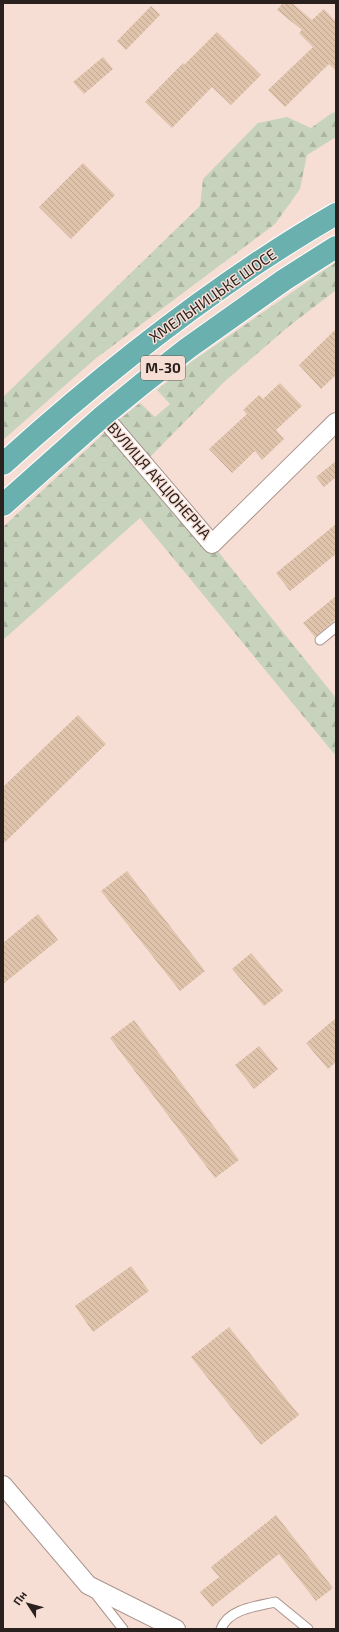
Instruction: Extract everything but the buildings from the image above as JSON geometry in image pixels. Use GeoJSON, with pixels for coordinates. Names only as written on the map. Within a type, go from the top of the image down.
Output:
{"type":"FeatureCollection","features":[{"type":"Feature","properties":{"kind":"highway","name":"ХМЕЛЬНИЦЬКЕ ШОСЕ"},"geometry":{"type":"LineString","coordinates":[[3,464],[103,377],[170,324],[266,257],[336,214]]}},
{"type":"Feature","properties":{"kind":"highway","name":"ХМЕЛЬНИЦЬКЕ ШОСЕ"},"geometry":{"type":"LineString","coordinates":[[3,504],[103,416],[188,348],[284,280],[336,248]]}},
{"type":"Feature","properties":{"kind":"street","name":"ВУЛИЦЯ АКЦІОНЕРНА"},"geometry":{"type":"LineString","coordinates":[[103,416],[212,544],[336,422]]}},
{"type":"Feature","properties":{"kind":"street"},"geometry":{"type":"LineString","coordinates":[[3,1485],[88,1585],[176,1629]]}},
{"type":"Feature","properties":{"kind":"lane"},"geometry":{"type":"LineString","coordinates":[[320,640],[336,627]]}},
{"type":"Feature","properties":{"kind":"lane"},"geometry":{"type":"LineString","coordinates":[[88,1585],[123,1629]]}},
{"type":"Feature","properties":{"kind":"lane"},"geometry":{"type":"LineString","coordinates":[[221,1629],[224,1622],[245,1608],[275,1602],[308,1629]]}},
{"type":"Feature","properties":{"kind":"green space"},"geometry":{"type":"Polygon","coordinates":[[[336,112],[336,137],[307,155],[300,189],[275,224],[95,359],[3,440],[3,397],[200,206],[203,179],[258,123],[287,117],[311,128],[332,113],[336,112]]]}},
{"type":"Feature","properties":{"kind":"green space"},"geometry":{"type":"Polygon","coordinates":[[[336,262],[336,290],[288,327],[224,382],[147,460],[115,423],[140,403],[155,417],[170,404],[157,390],[191,362],[336,262]]]}},
{"type":"Feature","properties":{"kind":"green space"},"geometry":{"type":"Polygon","coordinates":[[[112,426],[212,544],[336,698],[336,756],[140,518],[3,640],[3,527],[112,426]]]}}]}
